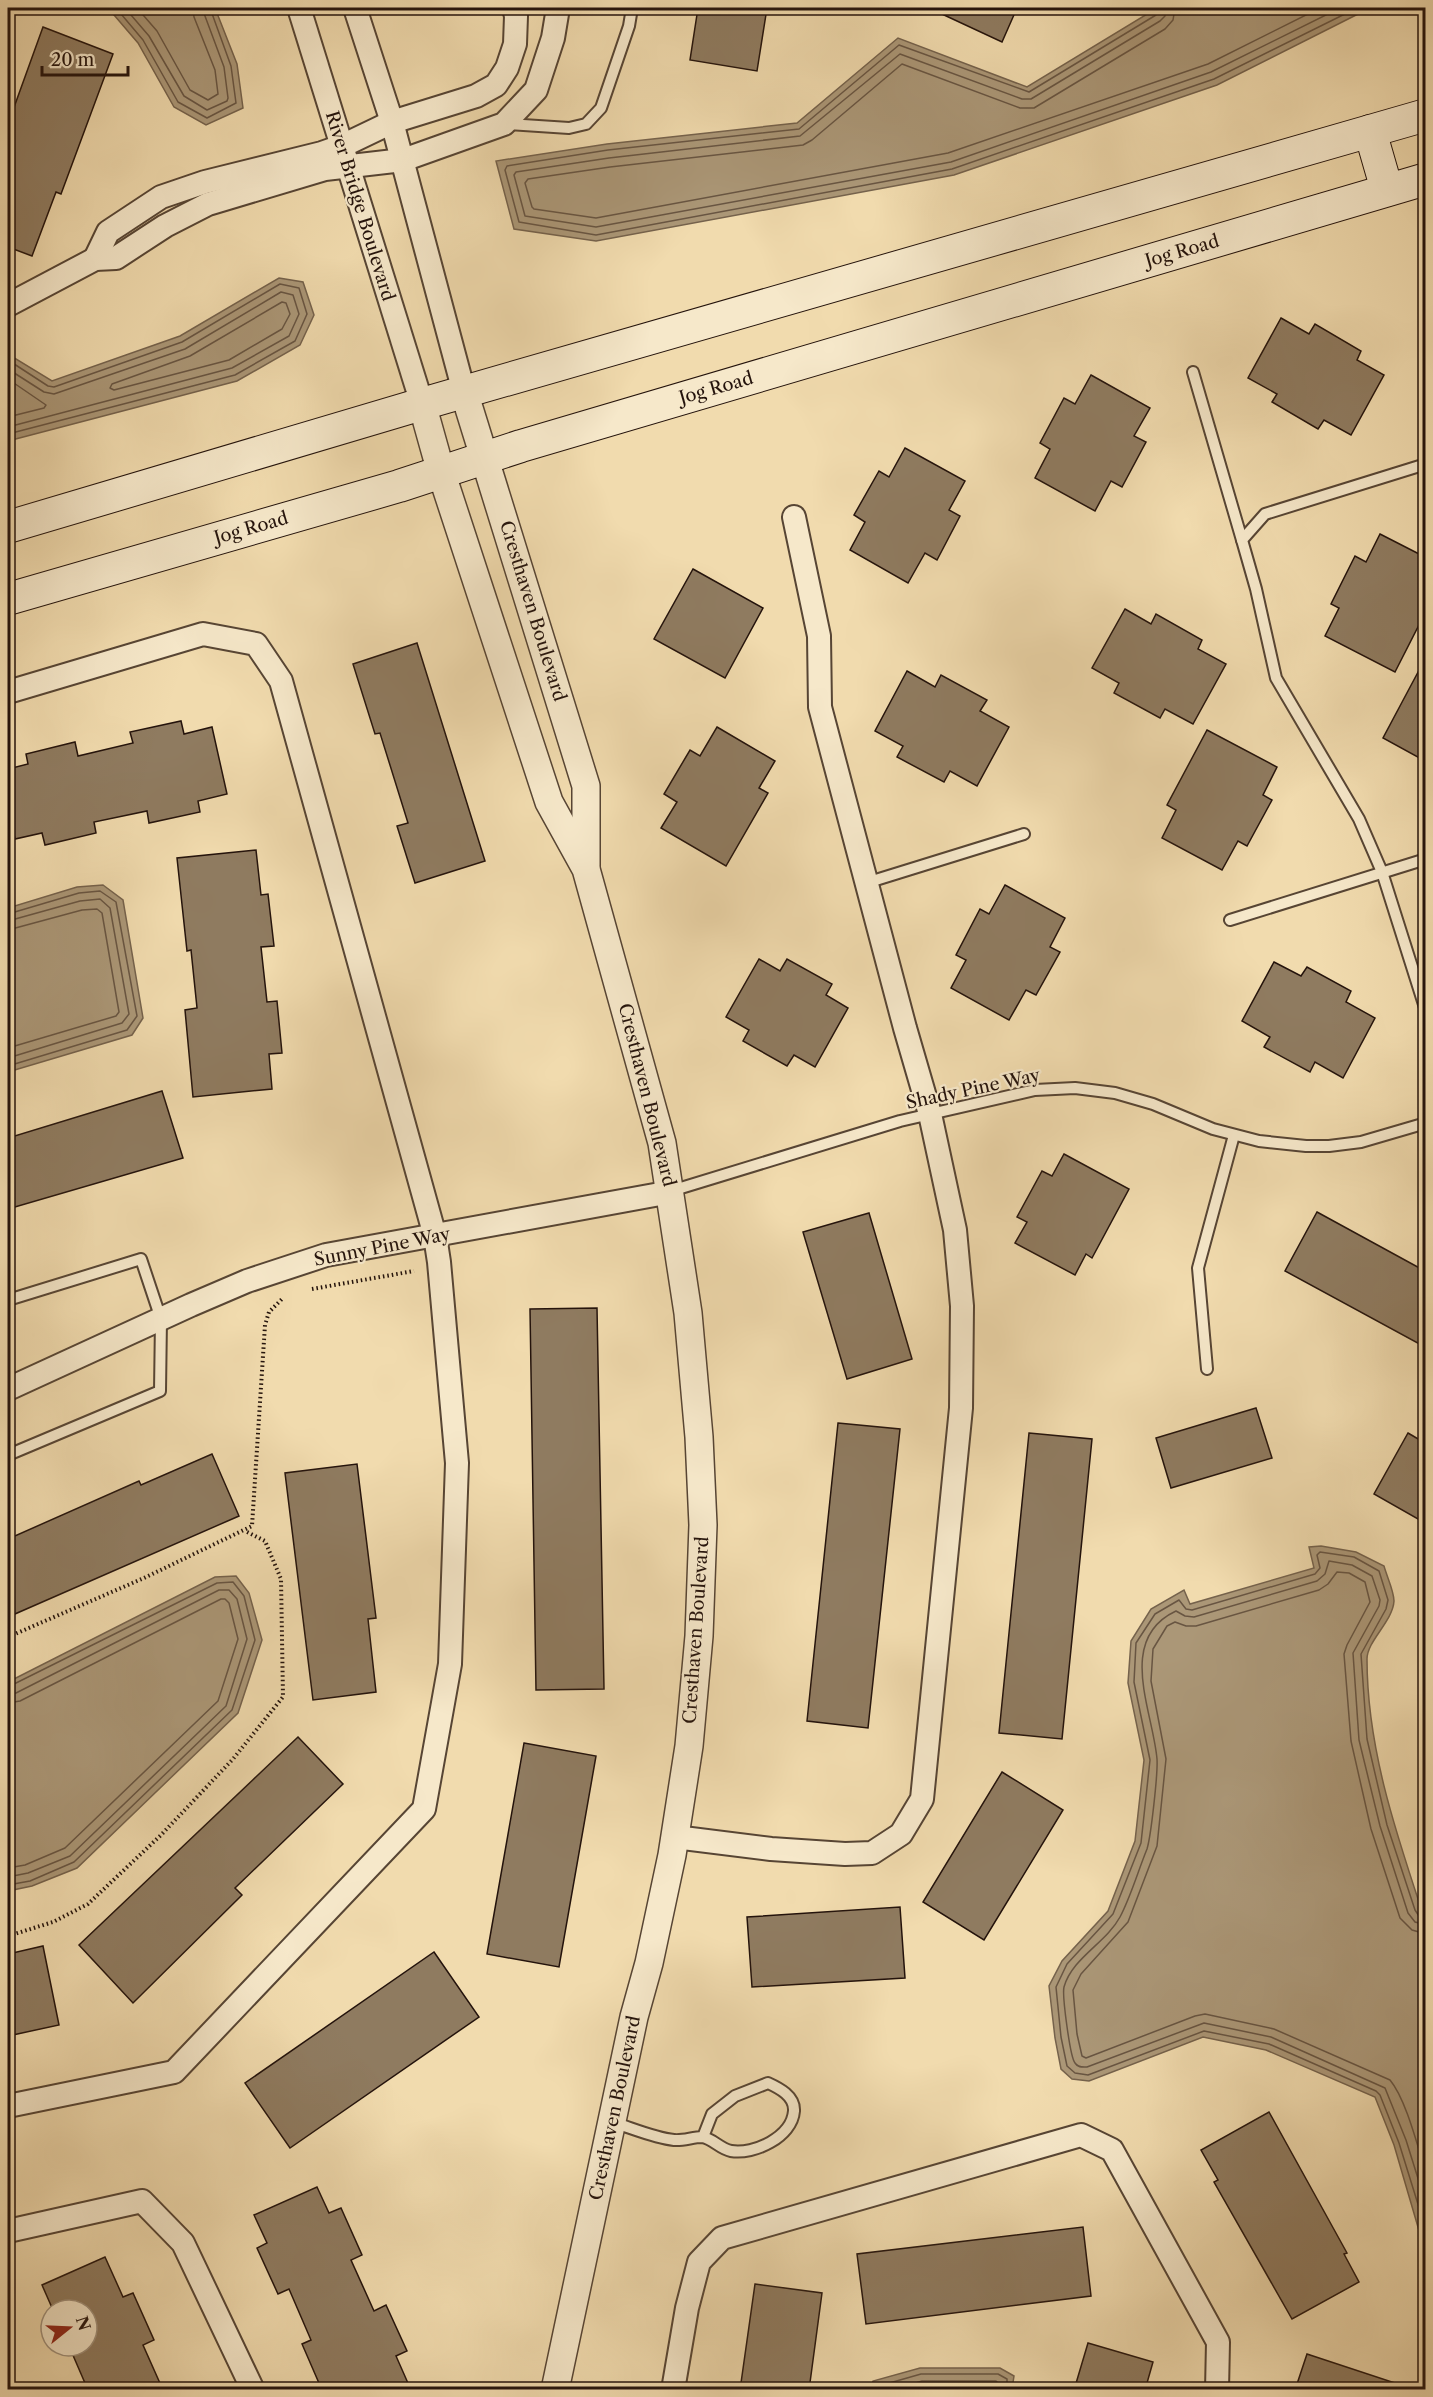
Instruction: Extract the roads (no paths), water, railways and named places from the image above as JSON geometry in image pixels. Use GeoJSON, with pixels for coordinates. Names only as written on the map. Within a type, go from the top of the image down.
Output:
{"type":"FeatureCollection","features":[{"type":"Feature","properties":{"kind":"main road"},"geometry":{"type":"LineString","coordinates":[[8,527],[422,404],[1425,115]]}},
{"type":"Feature","properties":{"kind":"main road"},"geometry":{"type":"LineString","coordinates":[[1370,131],[1387,190]]}},
{"type":"Feature","properties":{"kind":"main road","name":"Jog Road"},"geometry":{"type":"LineString","coordinates":[[8,599],[1425,179]]}},
{"type":"Feature","properties":{"kind":"street","name":"River Bridge Boulevard"},"geometry":{"type":"LineString","coordinates":[[299,8],[422,404]]}},
{"type":"Feature","properties":{"kind":"street"},"geometry":{"type":"LineString","coordinates":[[355,8],[392,122],[464,392]]}},
{"type":"Feature","properties":{"kind":"street"},"geometry":{"type":"LineString","coordinates":[[8,305],[95,259],[116,258],[165,226],[208,204],[325,169],[392,122],[476,96],[496,85],[507,68],[515,44],[514,8]]}},
{"type":"Feature","properties":{"kind":"street"},"geometry":{"type":"LineString","coordinates":[[95,259],[108,232],[161,197],[205,182],[345,156],[402,160],[504,124],[536,90],[554,38],[558,8]]}},
{"type":"Feature","properties":{"kind":"street","name":"Cresthaven Boulevard"},"geometry":{"type":"LineString","coordinates":[[464,392],[486,456],[586,786],[586,869]]}},
{"type":"Feature","properties":{"kind":"street","name":"Cresthaven Boulevard"},"geometry":{"type":"LineString","coordinates":[[422,404],[441,472],[549,802],[586,869],[662,1143],[688,1313],[699,1437],[703,1525],[697,1657],[689,1746],[675,1837],[649,1963],[634,2017],[555,2390]]}},
{"type":"Feature","properties":{"kind":"street"},"geometry":{"type":"LineString","coordinates":[[675,1837],[771,1849],[845,1854],[872,1853],[901,1834],[922,1799],[961,1408],[962,1306],[955,1230],[930,1114],[820,707],[819,636],[794,517]]}},
{"type":"Feature","properties":{"kind":"street"},"geometry":{"type":"LineString","coordinates":[[8,692],[203,634],[256,644],[281,681],[435,1236],[457,1463],[450,1664],[424,1809],[174,2072],[8,2106]]}},
{"type":"Feature","properties":{"kind":"street","name":"Sunny Pine Way"},"geometry":{"type":"LineString","coordinates":[[8,1389],[248,1281],[326,1255],[671,1192]]}},
{"type":"Feature","properties":{"kind":"street"},"geometry":{"type":"LineString","coordinates":[[673,2390],[687,2308],[699,2262],[722,2238],[1081,2134],[1112,2150],[1218,2342],[1217,2390]]}},
{"type":"Feature","properties":{"kind":"street"},"geometry":{"type":"LineString","coordinates":[[8,2230],[142,2201],[183,2242],[253,2390]]}},
{"type":"Feature","properties":{"kind":"lane"},"geometry":{"type":"LineString","coordinates":[[504,124],[569,128],[586,123],[601,108],[629,26],[632,8]]}},
{"type":"Feature","properties":{"kind":"lane"},"geometry":{"type":"LineString","coordinates":[[1192,372],[1256,589],[1276,678],[1359,819],[1382,872],[1425,1011]]}},
{"type":"Feature","properties":{"kind":"lane"},"geometry":{"type":"LineString","coordinates":[[1242,540],[1264,514],[1425,464]]}},
{"type":"Feature","properties":{"kind":"lane"},"geometry":{"type":"LineString","coordinates":[[866,883],[1024,834]]}},
{"type":"Feature","properties":{"kind":"lane"},"geometry":{"type":"LineString","coordinates":[[1230,920],[1425,859]]}},
{"type":"Feature","properties":{"kind":"lane","name":"Shady Pine Way"},"geometry":{"type":"LineString","coordinates":[[671,1192],[900,1121],[1035,1090],[1075,1088],[1115,1093],[1153,1104],[1213,1129],[1259,1141],[1306,1146],[1361,1142],[1425,1123]]}},
{"type":"Feature","properties":{"kind":"lane"},"geometry":{"type":"LineString","coordinates":[[1207,1369],[1198,1268],[1234,1134]]}},
{"type":"Feature","properties":{"kind":"lane"},"geometry":{"type":"LineString","coordinates":[[8,1300],[141,1259],[161,1319],[160,1391],[8,1455]]}},
{"type":"Feature","properties":{"kind":"lane"},"geometry":{"type":"LineString","coordinates":[[612,2122],[675,2140],[703,2137],[728,2151],[747,2152],[762,2146],[786,2130],[793,2120],[794,2106],[783,2090],[768,2083],[735,2096],[712,2114],[703,2137]]}},
{"type":"Feature","properties":{"kind":"water"},"geometry":{"type":"Polygon","coordinates":[[[108,8],[215,8],[237,64],[243,108],[206,125],[174,107],[138,43],[108,8]]]}},
{"type":"Feature","properties":{"kind":"water"},"geometry":{"type":"Polygon","coordinates":[[[1157,8],[1370,8],[1217,85],[954,175],[596,241],[514,229],[496,161],[607,144],[797,123],[898,38],[1027,87],[1157,8]]]}},
{"type":"Feature","properties":{"kind":"water"},"geometry":{"type":"Polygon","coordinates":[[[279,278],[303,282],[314,315],[300,345],[237,381],[8,441],[8,354],[52,381],[180,336],[279,278]]]}},
{"type":"Feature","properties":{"kind":"water"},"geometry":{"type":"Polygon","coordinates":[[[103,885],[123,900],[143,1018],[132,1035],[8,1072],[8,908],[77,887],[103,885]]]}},
{"type":"Feature","properties":{"kind":"water"},"geometry":{"type":"Polygon","coordinates":[[[1321,1546],[1356,1552],[1384,1566],[1394,1597],[1393,1608],[1368,1652],[1368,1691],[1384,1785],[1411,1878],[1425,1914],[1425,2251],[1394,2145],[1375,2097],[1266,2050],[1203,2037],[1089,2081],[1072,2079],[1061,2069],[1055,2038],[1049,1986],[1062,1961],[1108,1911],[1135,1841],[1144,1760],[1128,1683],[1131,1641],[1151,1609],[1184,1590],[1190,1604],[1314,1568],[1309,1547],[1321,1546]]]}},
{"type":"Feature","properties":{"kind":"water"},"geometry":{"type":"Polygon","coordinates":[[[236,1576],[249,1593],[262,1640],[238,1713],[77,1868],[32,1886],[8,1891],[8,1682],[215,1577],[236,1576]]]}},
{"type":"Feature","properties":{"kind":"water"},"geometry":{"type":"Polygon","coordinates":[[[920,2368],[1000,2368],[1014,2376],[1012,2389],[870,2389],[873,2381],[920,2368]]]}}]}
